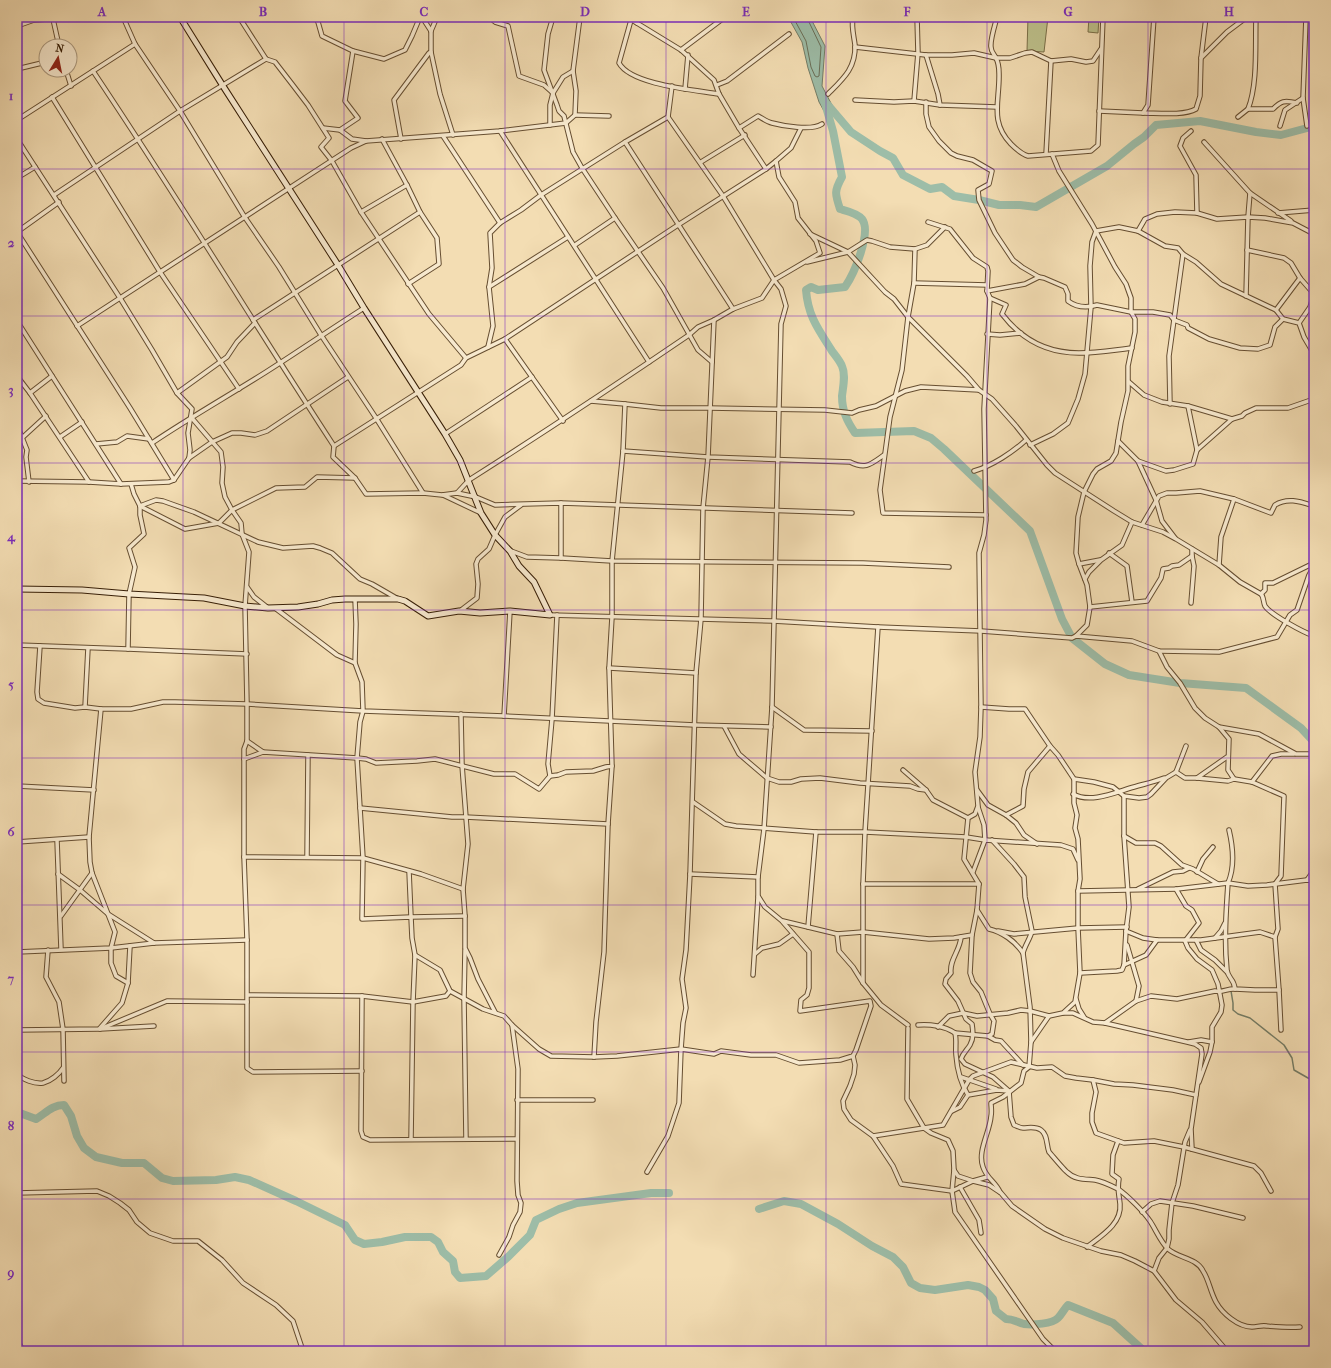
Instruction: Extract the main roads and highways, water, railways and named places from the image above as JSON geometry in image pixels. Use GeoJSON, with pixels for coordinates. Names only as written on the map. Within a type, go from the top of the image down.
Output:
{"type":"FeatureCollection","features":[{"type":"Feature","properties":{"kind":"water"},"geometry":{"type":"Polygon","coordinates":[[[788,17],[810,17],[825,46],[822,86],[833,107],[824,111],[819,102],[808,68],[802,42],[788,17]]]}},
{"type":"Feature","properties":{"kind":"waterway"},"geometry":{"type":"LineString","coordinates":[[824,100],[833,131],[842,177],[836,193],[838,204],[840,209],[849,211],[862,219],[865,225],[865,233],[861,253],[853,273],[845,287],[818,290],[811,287],[806,290],[807,299],[814,322],[842,366],[844,377],[842,396],[843,406],[847,420],[855,433],[914,431],[931,438],[944,449],[1030,531],[1062,619],[1072,638],[1105,664],[1129,675],[1180,683],[1246,688],[1301,728],[1314,742]]}},
{"type":"Feature","properties":{"kind":"waterway"},"geometry":{"type":"LineString","coordinates":[[828,105],[851,132],[893,158],[903,175],[930,189],[942,187],[954,196],[999,205],[1036,207],[1107,166],[1144,137],[1156,125],[1200,121],[1256,132],[1281,135],[1311,127],[1314,129]]}},
{"type":"Feature","properties":{"kind":"waterway"},"geometry":{"type":"LineString","coordinates":[[1231,991],[1233,1010],[1238,1014],[1250,1018],[1284,1045],[1292,1058],[1294,1070],[1314,1080]]}},
{"type":"Feature","properties":{"kind":"waterway"},"geometry":{"type":"LineString","coordinates":[[17,1112],[36,1119],[53,1108],[64,1105],[71,1116],[77,1136],[84,1148],[96,1157],[122,1163],[144,1163],[162,1178],[173,1181],[216,1180],[235,1177],[249,1180],[345,1225],[355,1240],[364,1244],[405,1237],[431,1237],[438,1242],[443,1252],[453,1261],[455,1272],[460,1278],[486,1276],[530,1235],[536,1220],[559,1209],[577,1203],[651,1193],[669,1193]]}},
{"type":"Feature","properties":{"kind":"waterway"},"geometry":{"type":"LineString","coordinates":[[759,1209],[784,1201],[801,1204],[893,1257],[903,1267],[911,1283],[920,1288],[935,1290],[968,1285],[979,1287],[985,1290],[993,1299],[996,1311],[1006,1319],[1024,1324],[1042,1324],[1051,1322],[1055,1320],[1068,1305],[1113,1323],[1144,1351]]}},
{"type":"Feature","properties":{"kind":"waterway"},"geometry":{"type":"LineString","coordinates":[[17,1339],[20,1340],[25,1351]]}}]}
